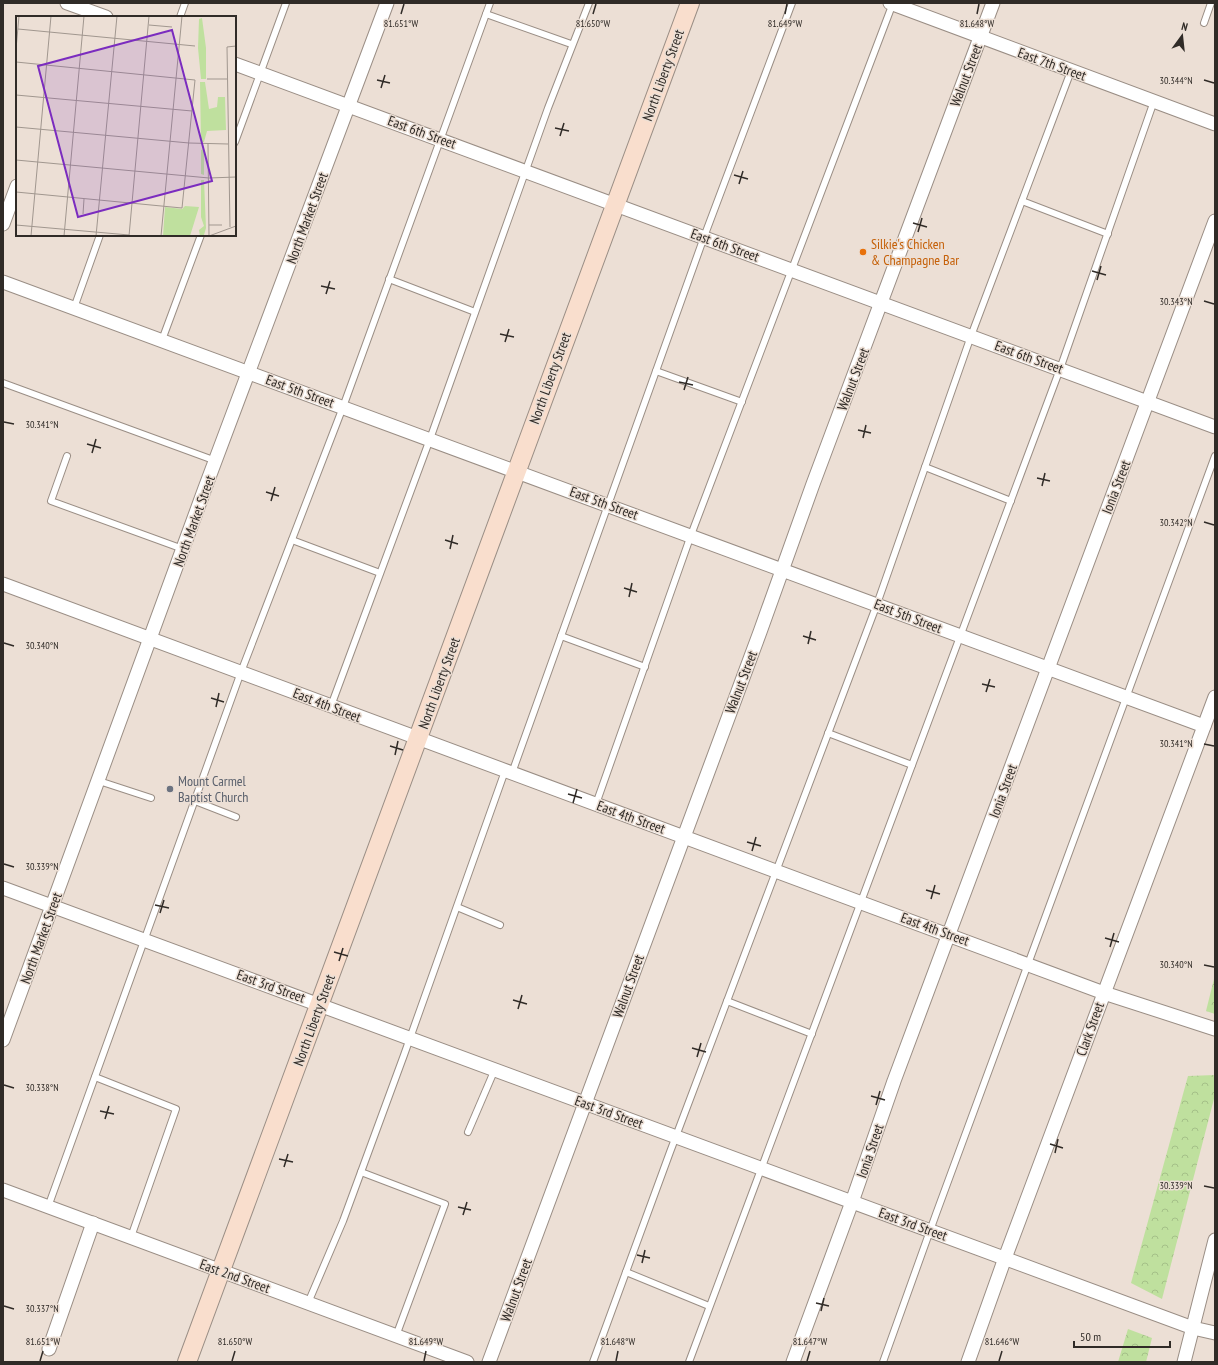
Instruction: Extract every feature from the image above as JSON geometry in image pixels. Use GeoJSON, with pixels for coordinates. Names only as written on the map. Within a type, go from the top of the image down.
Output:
{"type":"FeatureCollection","features":[{"type":"Feature","properties":{"kind":"street"},"geometry":{"type":"LineString","coordinates":[[68,3],[82,10],[103,16]]}},
{"type":"Feature","properties":{"kind":"street","name":"North Market Street"},"geometry":{"type":"LineString","coordinates":[[3,1040],[183,550],[387,3]]}},
{"type":"Feature","properties":{"kind":"street","name":"North Liberty Street"},"geometry":{"type":"LineString","coordinates":[[187,1362],[690,3]]}},
{"type":"Feature","properties":{"kind":"street","name":"East 7th Street"},"geometry":{"type":"LineString","coordinates":[[892,3],[1215,124]]}},
{"type":"Feature","properties":{"kind":"street","name":"Walnut Street"},"geometry":{"type":"LineString","coordinates":[[489,1362],[813,484],[993,3]]}},
{"type":"Feature","properties":{"kind":"street","name":"East 6th Street"},"geometry":{"type":"LineString","coordinates":[[236,64],[1215,427]]}},
{"type":"Feature","properties":{"kind":"street"},"geometry":{"type":"LineString","coordinates":[[3,224],[16,189]]}},
{"type":"Feature","properties":{"kind":"street","name":"Ionia Street"},"geometry":{"type":"LineString","coordinates":[[793,1362],[852,1202],[894,1081],[1149,402],[1215,221]]}},
{"type":"Feature","properties":{"kind":"street","name":"East 5th Street"},"geometry":{"type":"LineString","coordinates":[[3,282],[692,535],[1204,726]]}},
{"type":"Feature","properties":{"kind":"street","name":"East 4th Street"},"geometry":{"type":"LineString","coordinates":[[3,584],[418,739],[860,901],[1104,993],[1215,1029]]}},
{"type":"Feature","properties":{"kind":"street","name":"Clark Street"},"geometry":{"type":"LineString","coordinates":[[968,1362],[1005,1258],[1215,697]]}},
{"type":"Feature","properties":{"kind":"street","name":"East 3rd Street"},"geometry":{"type":"LineString","coordinates":[[3,888],[1193,1328],[1215,1333]]}},
{"type":"Feature","properties":{"kind":"street","name":"East 2nd Street"},"geometry":{"type":"LineString","coordinates":[[3,1190],[467,1362]]}},
{"type":"Feature","properties":{"kind":"street"},"geometry":{"type":"LineString","coordinates":[[49,1349],[93,1224]]}},
{"type":"Feature","properties":{"kind":"street"},"geometry":{"type":"LineString","coordinates":[[1184,1362],[1215,1240]]}},
{"type":"Feature","properties":{"kind":"lane"},"geometry":{"type":"LineString","coordinates":[[180,16],[185,3]]}},
{"type":"Feature","properties":{"kind":"lane"},"geometry":{"type":"LineString","coordinates":[[236,139],[286,3]]}},
{"type":"Feature","properties":{"kind":"lane"},"geometry":{"type":"LineString","coordinates":[[48,1207],[241,672],[343,407],[439,139],[490,3]]}},
{"type":"Feature","properties":{"kind":"lane"},"geometry":{"type":"LineString","coordinates":[[331,706],[430,439],[571,44],[589,3]]}},
{"type":"Feature","properties":{"kind":"lane"},"geometry":{"type":"LineString","coordinates":[[308,1303],[343,1221],[457,908],[561,636],[704,237],[792,3]]}},
{"type":"Feature","properties":{"kind":"lane"},"geometry":{"type":"LineString","coordinates":[[596,804],[692,535],[892,3]]}},
{"type":"Feature","properties":{"kind":"lane"},"geometry":{"type":"LineString","coordinates":[[1204,23],[1211,3]]}},
{"type":"Feature","properties":{"kind":"lane"},"geometry":{"type":"LineString","coordinates":[[486,14],[571,44]]}},
{"type":"Feature","properties":{"kind":"lane"},"geometry":{"type":"LineString","coordinates":[[593,1362],[727,1000],[877,604],[971,336],[1071,71]]}},
{"type":"Feature","properties":{"kind":"lane"},"geometry":{"type":"LineString","coordinates":[[689,1362],[1060,369],[1154,101]]}},
{"type":"Feature","properties":{"kind":"lane"},"geometry":{"type":"LineString","coordinates":[[1022,200],[1108,234]]}},
{"type":"Feature","properties":{"kind":"lane"},"geometry":{"type":"LineString","coordinates":[[74,308],[100,236]]}},
{"type":"Feature","properties":{"kind":"lane"},"geometry":{"type":"LineString","coordinates":[[162,340],[201,236]]}},
{"type":"Feature","properties":{"kind":"lane"},"geometry":{"type":"LineString","coordinates":[[389,279],[475,312]]}},
{"type":"Feature","properties":{"kind":"lane"},"geometry":{"type":"LineString","coordinates":[[656,371],[742,402]]}},
{"type":"Feature","properties":{"kind":"lane"},"geometry":{"type":"LineString","coordinates":[[3,383],[216,461]]}},
{"type":"Feature","properties":{"kind":"lane"},"geometry":{"type":"LineString","coordinates":[[67,456],[51,501],[183,550]]}},
{"type":"Feature","properties":{"kind":"lane"},"geometry":{"type":"LineString","coordinates":[[884,1362],[930,1230],[1215,456]]}},
{"type":"Feature","properties":{"kind":"lane"},"geometry":{"type":"LineString","coordinates":[[925,467],[1011,501]]}},
{"type":"Feature","properties":{"kind":"lane"},"geometry":{"type":"LineString","coordinates":[[292,540],[380,573]]}},
{"type":"Feature","properties":{"kind":"lane"},"geometry":{"type":"LineString","coordinates":[[561,636],[645,667]]}},
{"type":"Feature","properties":{"kind":"lane"},"geometry":{"type":"LineString","coordinates":[[828,733],[912,765]]}},
{"type":"Feature","properties":{"kind":"lane"},"geometry":{"type":"LineString","coordinates":[[99,781],[151,798]]}},
{"type":"Feature","properties":{"kind":"lane"},"geometry":{"type":"LineString","coordinates":[[195,801],[236,817]]}},
{"type":"Feature","properties":{"kind":"lane"},"geometry":{"type":"LineString","coordinates":[[457,908],[500,925]]}},
{"type":"Feature","properties":{"kind":"lane"},"geometry":{"type":"LineString","coordinates":[[727,1000],[812,1034]]}},
{"type":"Feature","properties":{"kind":"lane"},"geometry":{"type":"LineString","coordinates":[[468,1132],[495,1069]]}},
{"type":"Feature","properties":{"kind":"lane"},"geometry":{"type":"LineString","coordinates":[[95,1077],[176,1109],[131,1237]]}},
{"type":"Feature","properties":{"kind":"lane"},"geometry":{"type":"LineString","coordinates":[[361,1172],[445,1204],[396,1336]]}},
{"type":"Feature","properties":{"kind":"lane"},"geometry":{"type":"LineString","coordinates":[[626,1272],[709,1306]]}},
{"type":"Feature","properties":{"kind":"green space"},"geometry":{"type":"Polygon","coordinates":[[[1215,975],[1215,1014],[1206,1011],[1215,975]]]}},
{"type":"Feature","properties":{"kind":"green space"},"geometry":{"type":"Polygon","coordinates":[[[1215,1075],[1215,1095],[1162,1299],[1131,1283],[1188,1076],[1215,1075]]]}},
{"type":"Feature","properties":{"kind":"green space"},"geometry":{"type":"Polygon","coordinates":[[[1128,1329],[1152,1338],[1146,1362],[1118,1362],[1128,1329]]]}},
{"type":"Feature","properties":{"kind":"place","name":"Silkie's Chicken & Champagne Bar"},"geometry":{"type":"Point","coordinates":[863,252]}},
{"type":"Feature","properties":{"kind":"place","name":"Mount Carmel Baptist Church"},"geometry":{"type":"Point","coordinates":[170,789]}}]}
